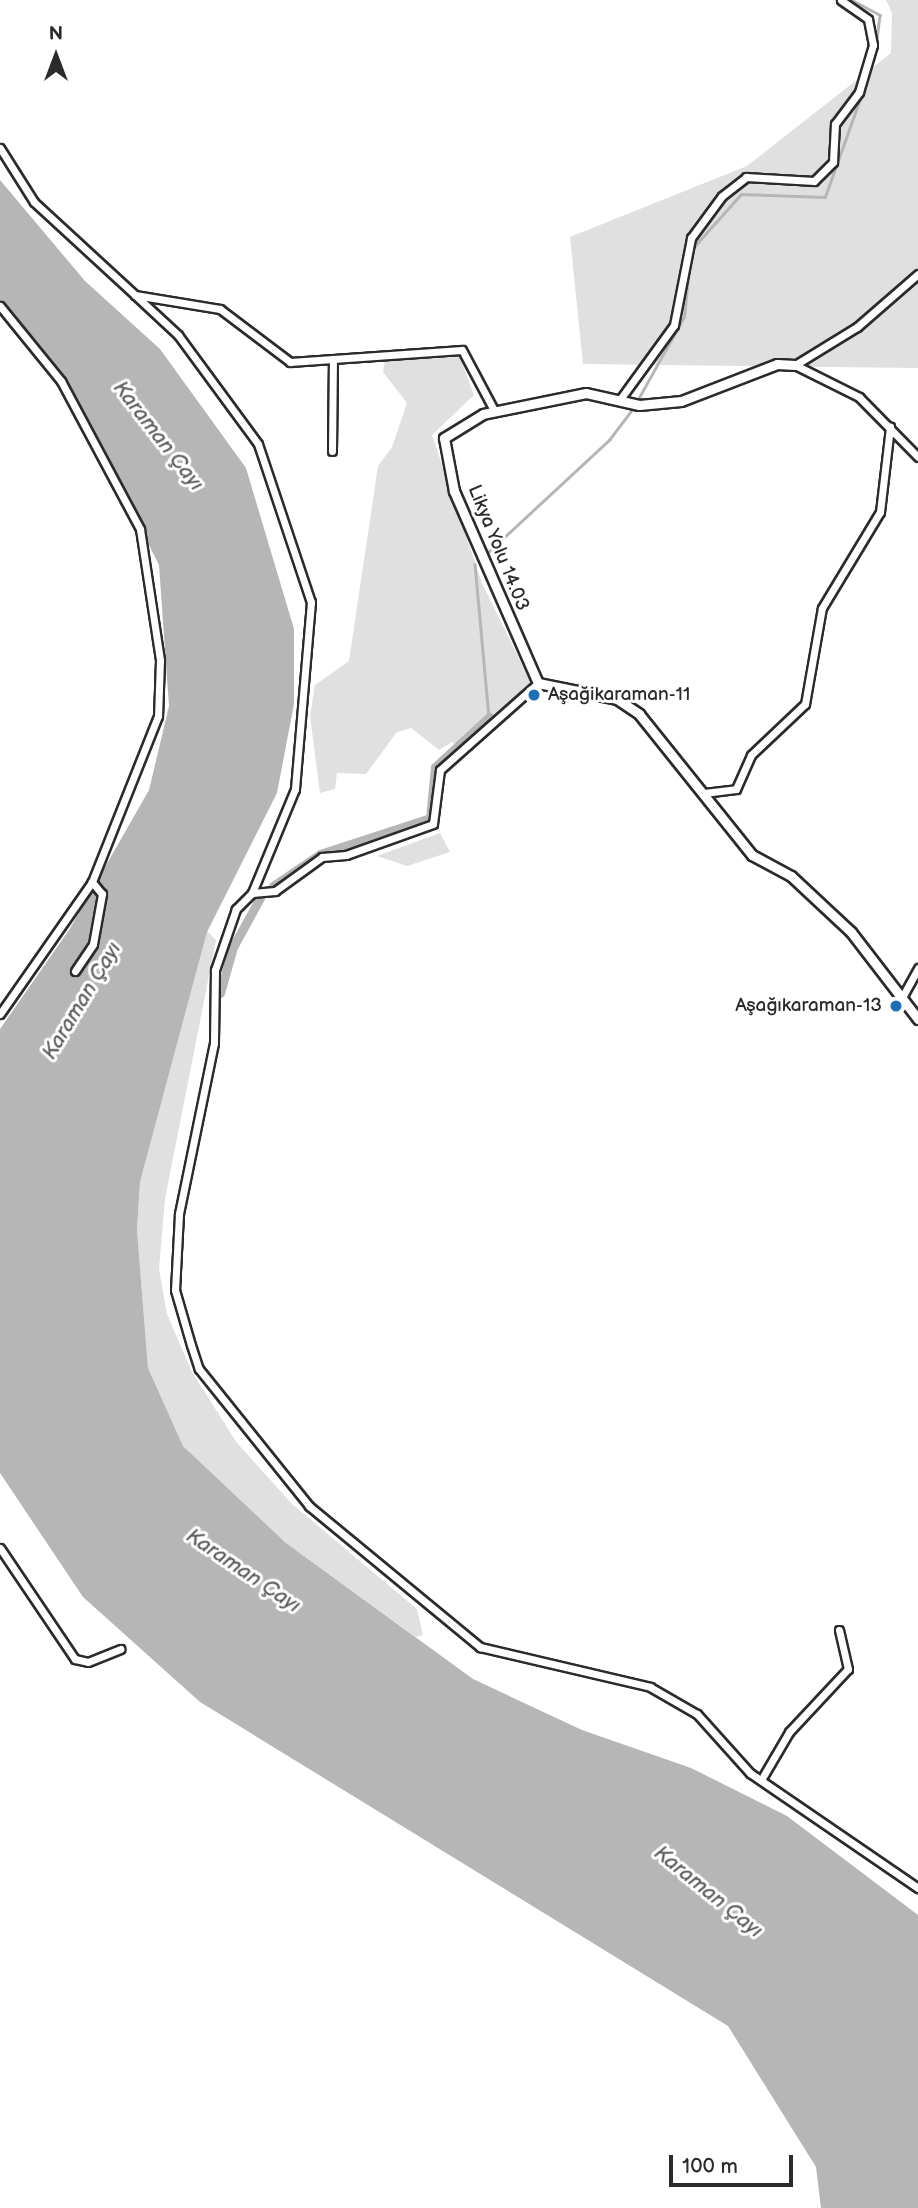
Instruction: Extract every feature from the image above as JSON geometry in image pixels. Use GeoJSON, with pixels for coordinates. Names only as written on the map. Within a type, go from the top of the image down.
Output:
{"type":"FeatureCollection","features":[{"type":"Feature","properties":{"kind":"street"},"geometry":{"type":"LineString","coordinates":[[621,398],[674,325],[691,238],[722,196],[746,177],[814,181],[832,162],[835,124],[859,92],[873,45],[867,19],[841,0]]}},
{"type":"Feature","properties":{"kind":"street"},"geometry":{"type":"LineString","coordinates":[[0,148],[34,202],[178,335],[258,444],[311,601],[295,789],[252,892],[236,909],[215,970],[214,1043],[178,1214],[175,1290],[199,1369],[309,1506],[480,1647],[650,1687],[697,1714],[761,1780],[918,1888]]}},
{"type":"Feature","properties":{"kind":"street"},"geometry":{"type":"LineString","coordinates":[[795,365],[858,327],[918,274]]}},
{"type":"Feature","properties":{"kind":"street"},"geometry":{"type":"LineString","coordinates":[[135,295],[220,309],[290,362],[462,350],[495,412]]}},
{"type":"Feature","properties":{"kind":"street"},"geometry":{"type":"LineString","coordinates":[[0,306],[61,380],[140,528],[160,660],[158,716],[92,882],[0,1014]]}},
{"type":"Feature","properties":{"kind":"street"},"geometry":{"type":"LineString","coordinates":[[332,451],[333,359]]}},
{"type":"Feature","properties":{"kind":"street","name":"Likya Yolu 14.03"},"geometry":{"type":"LineString","coordinates":[[538,683],[454,491],[444,438],[495,412],[586,393],[621,398],[639,405],[681,401],[777,364],[795,365]]}},
{"type":"Feature","properties":{"kind":"street"},"geometry":{"type":"LineString","coordinates":[[795,365],[859,397],[918,457]]}},
{"type":"Feature","properties":{"kind":"street"},"geometry":{"type":"LineString","coordinates":[[704,793],[736,789],[751,755],[805,704],[822,608],[880,512],[890,427]]}},
{"type":"Feature","properties":{"kind":"street"},"geometry":{"type":"LineString","coordinates":[[252,892],[275,891],[322,856],[346,855],[433,824],[440,770],[538,683],[617,698],[639,714],[752,855],[791,876],[851,932],[900,1001],[918,1019]]}},
{"type":"Feature","properties":{"kind":"street"},"geometry":{"type":"LineString","coordinates":[[75,971],[93,944],[102,894],[92,882]]}},
{"type":"Feature","properties":{"kind":"street"},"geometry":{"type":"LineString","coordinates":[[900,1001],[918,968]]}},
{"type":"Feature","properties":{"kind":"street"},"geometry":{"type":"LineString","coordinates":[[0,1548],[75,1659],[88,1662],[121,1649]]}},
{"type":"Feature","properties":{"kind":"street"},"geometry":{"type":"LineString","coordinates":[[761,1780],[789,1732],[848,1669],[839,1630]]}},
{"type":"Feature","properties":{"kind":"shaded area"},"geometry":{"type":"Polygon","coordinates":[[[886,0],[918,0],[918,368],[583,364],[570,237],[747,166],[891,53],[892,13],[886,0]]]}},
{"type":"Feature","properties":{"kind":"shaded area"},"geometry":{"type":"Polygon","coordinates":[[[460,357],[474,395],[432,435],[482,583],[531,683],[461,748],[452,742],[439,750],[411,728],[397,732],[366,774],[337,773],[335,789],[320,793],[310,716],[315,685],[349,661],[378,466],[392,447],[407,403],[383,372],[385,361],[460,357]]]}},
{"type":"Feature","properties":{"kind":"shaded area"},"geometry":{"type":"Polygon","coordinates":[[[440,833],[450,852],[407,866],[377,856],[440,833]]]}},
{"type":"Feature","properties":{"kind":"shaded area"},"geometry":{"type":"Polygon","coordinates":[[[207,931],[216,940],[165,1199],[159,1269],[167,1314],[192,1372],[237,1443],[292,1504],[417,1609],[423,1635],[416,1637],[286,1543],[183,1446],[148,1368],[137,1230],[140,1182],[207,931]]]}},
{"type":"Feature","properties":{"kind":"water","name":"Karaman Çayı"},"geometry":{"type":"Polygon","coordinates":[[[0,180],[85,281],[160,349],[246,468],[294,629],[294,704],[277,793],[207,932],[140,1182],[137,1230],[148,1368],[183,1446],[286,1543],[473,1679],[582,1730],[691,1768],[787,1816],[918,1915],[918,2208],[821,2208],[816,2167],[728,2026],[200,1702],[83,1597],[0,1473],[0,1029],[69,930],[149,790],[169,706],[159,565],[74,396],[0,308],[0,180]]]}},
{"type":"Feature","properties":{"kind":"waterway"},"geometry":{"type":"LineString","coordinates":[[852,0],[880,15],[876,46]]}},
{"type":"Feature","properties":{"kind":"waterway"},"geometry":{"type":"LineString","coordinates":[[691,250],[741,194],[825,197],[862,93]]}},
{"type":"Feature","properties":{"kind":"waterway"},"geometry":{"type":"LineString","coordinates":[[637,401],[684,317],[689,266]]}},
{"type":"Feature","properties":{"kind":"waterway"},"geometry":{"type":"LineString","coordinates":[[486,554],[609,440],[634,407]]}},
{"type":"Feature","properties":{"kind":"waterway"},"geometry":{"type":"LineString","coordinates":[[475,564],[489,717]]}},
{"type":"Feature","properties":{"kind":"waterway"},"geometry":{"type":"LineString","coordinates":[[273,886],[320,854],[430,818],[435,767],[489,717]]}},
{"type":"Feature","properties":{"kind":"waterway"},"geometry":{"type":"LineString","coordinates":[[220,993],[233,947],[261,896]]}},
{"type":"Feature","properties":{"kind":"place","name":"Aşağikaraman-11"},"geometry":{"type":"Point","coordinates":[534,695]}},
{"type":"Feature","properties":{"kind":"place","name":"Aşağıkaraman-13"},"geometry":{"type":"Point","coordinates":[896,1006]}}]}
